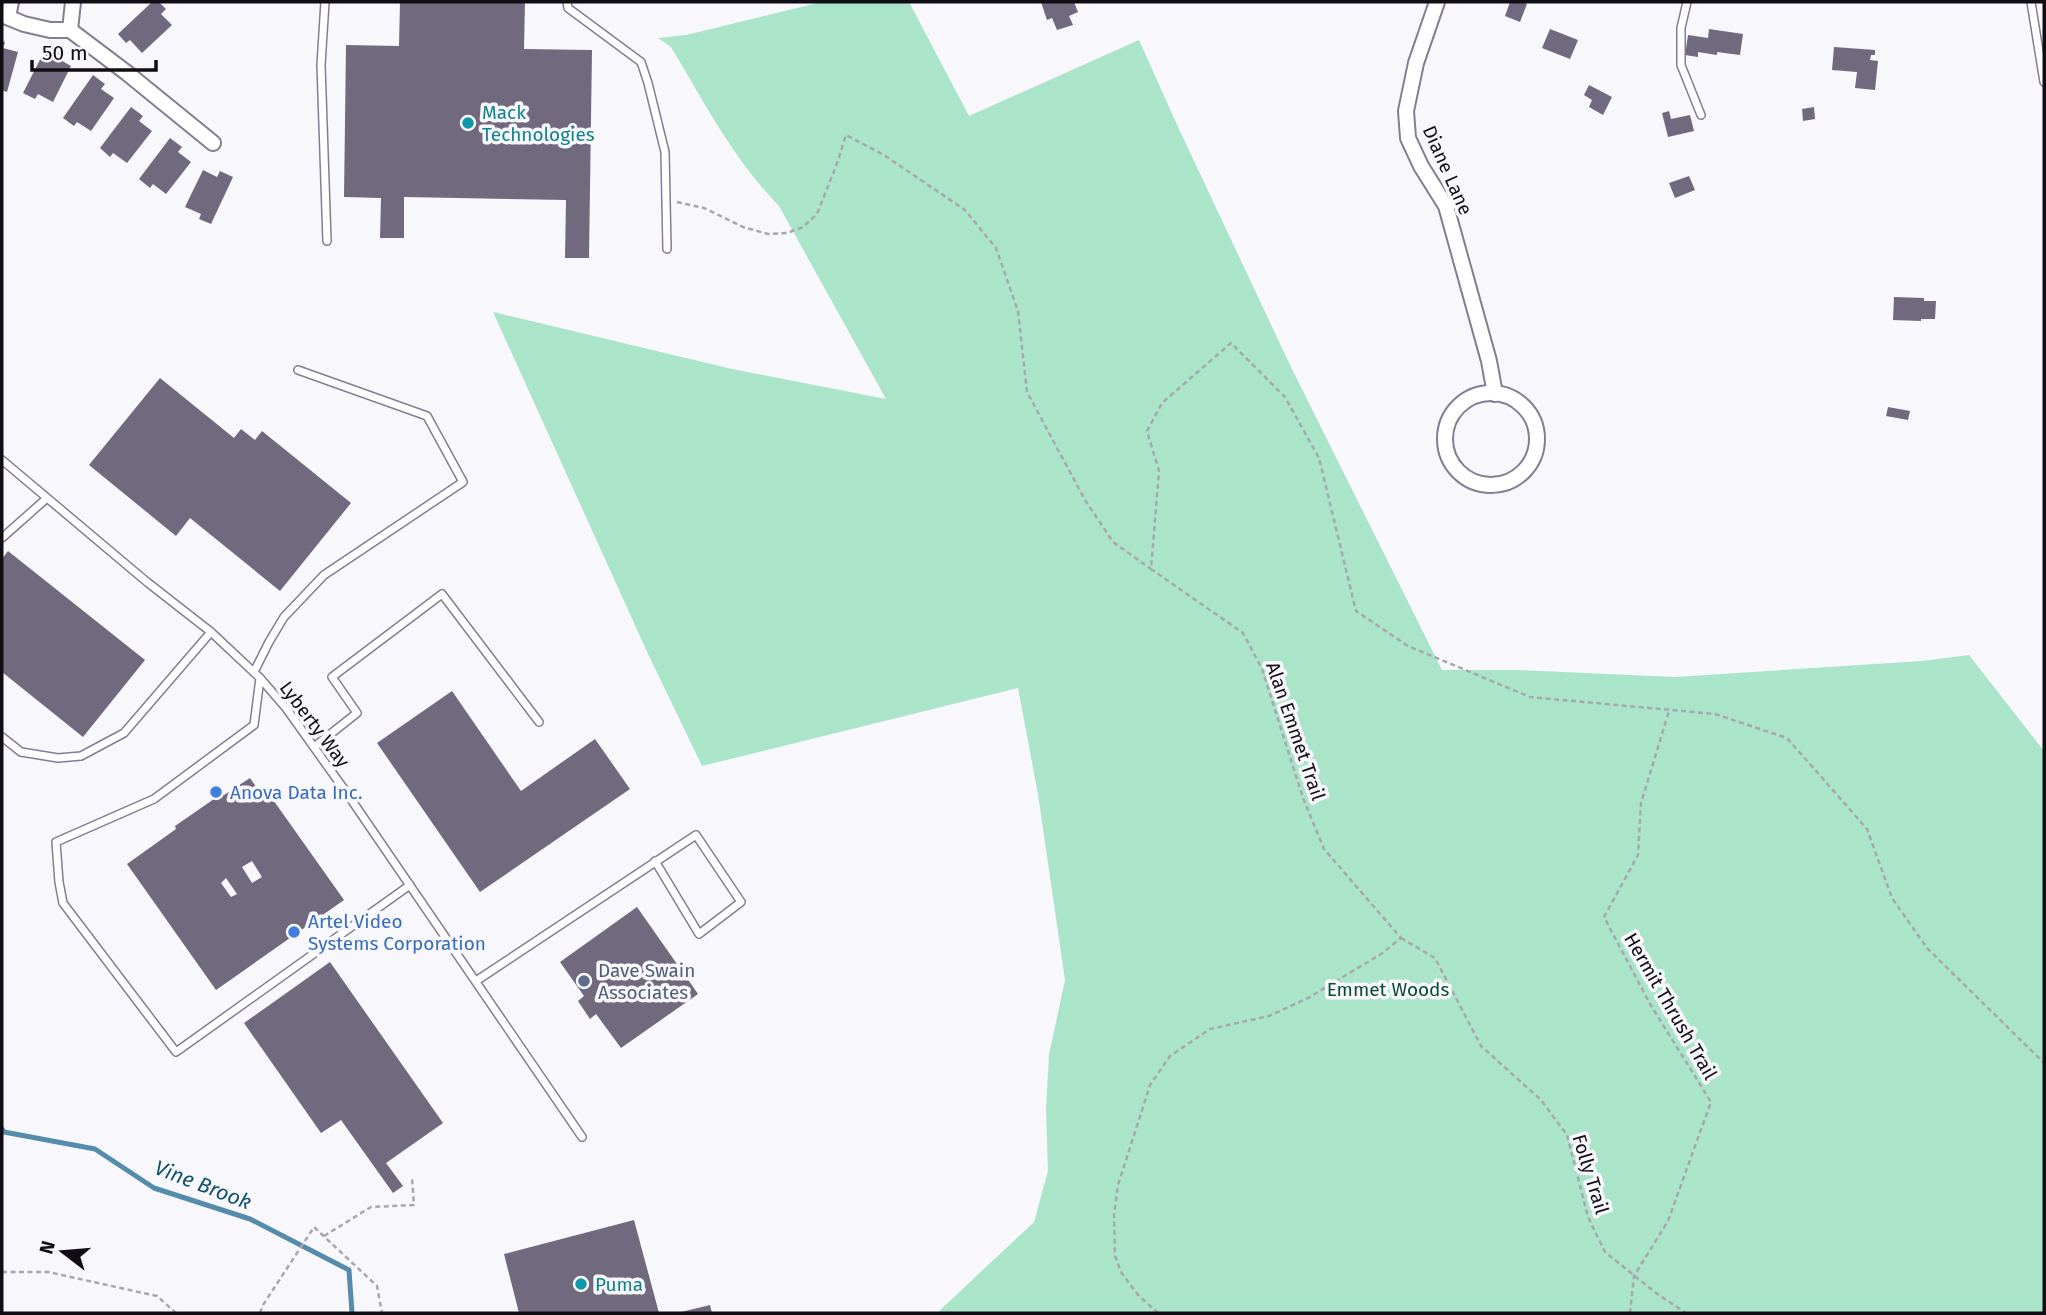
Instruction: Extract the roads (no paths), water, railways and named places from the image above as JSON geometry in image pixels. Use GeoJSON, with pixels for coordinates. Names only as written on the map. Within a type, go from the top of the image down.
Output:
{"type":"FeatureCollection","features":[{"type":"Feature","properties":{"kind":"street"},"geometry":{"type":"LineString","coordinates":[[11,2],[5,16],[24,24],[51,30],[69,30],[213,143]]}},
{"type":"Feature","properties":{"kind":"street"},"geometry":{"type":"LineString","coordinates":[[69,30],[73,2]]}},
{"type":"Feature","properties":{"kind":"street","name":"Diane Lane"},"geometry":{"type":"LineString","coordinates":[[1437,2],[1416,63],[1406,111],[1408,138],[1421,166],[1446,206],[1489,361],[1495,394]]}},
{"type":"Feature","properties":{"kind":"street"},"geometry":{"type":"LineString","coordinates":[[1495,394],[1518,402],[1528,412],[1535,425],[1537,440],[1535,454],[1517,478],[1503,484],[1489,485],[1474,482],[1461,475],[1446,449],[1446,433],[1450,418],[1460,405],[1473,397],[1495,394]]}},
{"type":"Feature","properties":{"kind":"lane"},"geometry":{"type":"LineString","coordinates":[[326,2],[321,65],[327,241]]}},
{"type":"Feature","properties":{"kind":"lane"},"geometry":{"type":"LineString","coordinates":[[566,2],[568,8],[641,62],[665,152],[667,249]]}},
{"type":"Feature","properties":{"kind":"lane"},"geometry":{"type":"LineString","coordinates":[[1687,2],[1681,29],[1681,65],[1701,115]]}},
{"type":"Feature","properties":{"kind":"lane"},"geometry":{"type":"LineString","coordinates":[[2031,2],[2044,82]]}},
{"type":"Feature","properties":{"kind":"lane"},"geometry":{"type":"LineString","coordinates":[[298,370],[427,416],[463,482],[324,575],[284,617],[269,642],[257,675],[254,725],[154,799],[56,842],[63,903],[176,1052],[410,885]]}},
{"type":"Feature","properties":{"kind":"lane","name":"Lyberty Way"},"geometry":{"type":"LineString","coordinates":[[2,460],[211,632],[257,675],[286,708],[582,1137]]}},
{"type":"Feature","properties":{"kind":"lane"},"geometry":{"type":"LineString","coordinates":[[2,538],[47,498]]}},
{"type":"Feature","properties":{"kind":"lane"},"geometry":{"type":"LineString","coordinates":[[314,747],[356,713],[332,677],[442,594],[539,722]]}},
{"type":"Feature","properties":{"kind":"lane"},"geometry":{"type":"LineString","coordinates":[[2,737],[21,752],[58,758],[81,756],[124,733],[211,632]]}},
{"type":"Feature","properties":{"kind":"lane"},"geometry":{"type":"LineString","coordinates":[[475,981],[655,861],[696,835],[741,902],[699,934],[655,861]]}},
{"type":"Feature","properties":{"kind":"waterway","name":"Vine Brook"},"geometry":{"type":"LineString","coordinates":[[2,1129],[4,1132],[95,1149],[154,1188],[250,1219],[349,1270],[352,1313]]}},
{"type":"Feature","properties":{"kind":"place","name":"Mack Technologies"},"geometry":{"type":"Point","coordinates":[468,123]}},
{"type":"Feature","properties":{"kind":"place","name":"Anova Data Inc."},"geometry":{"type":"Point","coordinates":[216,792]}},
{"type":"Feature","properties":{"kind":"place","name":"Artel Video Systems Corporation"},"geometry":{"type":"Point","coordinates":[294,932]}},
{"type":"Feature","properties":{"kind":"place","name":"Dave Swain Associates"},"geometry":{"type":"Point","coordinates":[584,981]}},
{"type":"Feature","properties":{"kind":"place","name":"Puma"},"geometry":{"type":"Point","coordinates":[581,1284]}},
{"type":"Feature","properties":{"kind":"park label","name":"Emmet Woods"},"geometry":{"type":"Point","coordinates":[1388,989]}}]}
